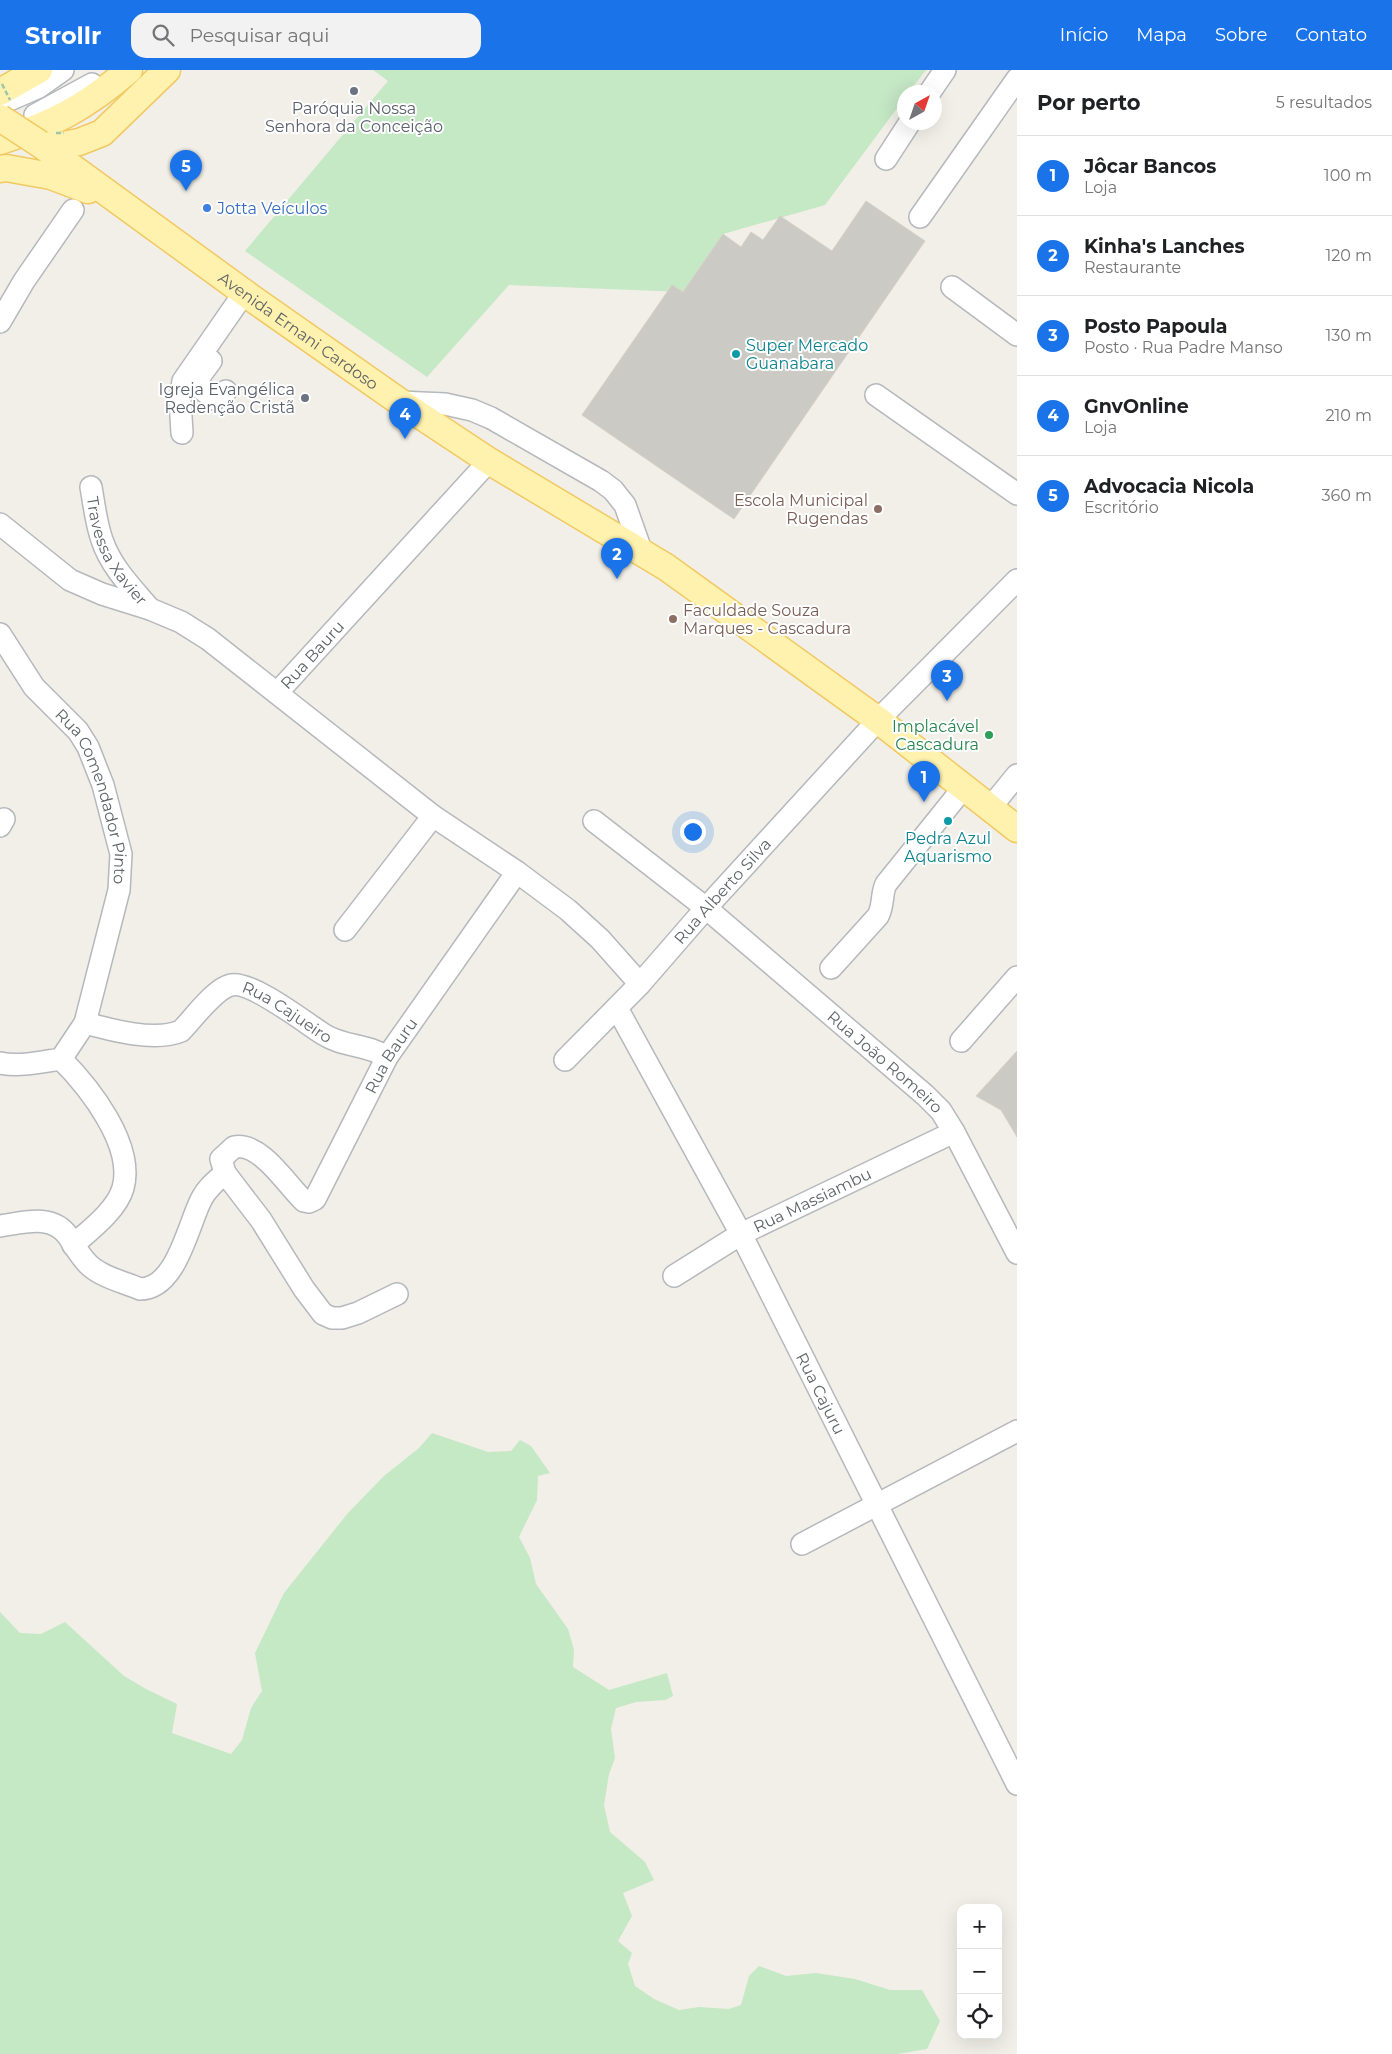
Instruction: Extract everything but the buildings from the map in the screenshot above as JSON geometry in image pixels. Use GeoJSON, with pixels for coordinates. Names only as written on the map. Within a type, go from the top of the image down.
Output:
{"type":"FeatureCollection","features":[{"type":"Feature","properties":{"kind":"main road"},"geometry":{"type":"LineString","coordinates":[[0,92],[39,70]]}},
{"type":"Feature","properties":{"kind":"main road"},"geometry":{"type":"LineString","coordinates":[[0,141],[53,122],[66,115],[93,100],[129,70]]}},
{"type":"Feature","properties":{"kind":"main road"},"geometry":{"type":"LineString","coordinates":[[43,146],[80,142],[102,132],[167,70]]}},
{"type":"Feature","properties":{"kind":"main road","name":"Avenida Ernani Cardoso"},"geometry":{"type":"LineString","coordinates":[[0,118],[43,146],[249,296],[400,402],[489,460],[666,567],[784,650],[878,720],[1017,829]]}},
{"type":"Feature","properties":{"kind":"main road"},"geometry":{"type":"LineString","coordinates":[[0,169],[6,168],[51,176],[119,202]]}},
{"type":"Feature","properties":{"kind":"street"},"geometry":{"type":"LineString","coordinates":[[0,104],[39,87],[63,70]]}},
{"type":"Feature","properties":{"kind":"street"},"geometry":{"type":"LineString","coordinates":[[0,129],[22,122],[54,106],[111,70]]}},
{"type":"Feature","properties":{"kind":"street"},"geometry":{"type":"LineString","coordinates":[[935,85],[945,70]]}},
{"type":"Feature","properties":{"kind":"street"},"geometry":{"type":"LineString","coordinates":[[920,217],[1017,79]]}},
{"type":"Feature","properties":{"kind":"street"},"geometry":{"type":"LineString","coordinates":[[886,160],[905,130]]}},
{"type":"Feature","properties":{"kind":"street"},"geometry":{"type":"LineString","coordinates":[[0,322],[24,281],[73,210]]}},
{"type":"Feature","properties":{"kind":"street"},"geometry":{"type":"LineString","coordinates":[[952,287],[1017,335]]}},
{"type":"Feature","properties":{"kind":"street"},"geometry":{"type":"LineString","coordinates":[[226,391],[216,399],[196,385],[197,380],[249,296]]}},
{"type":"Feature","properties":{"kind":"street"},"geometry":{"type":"LineString","coordinates":[[182,433],[180,400],[183,381],[249,296]]}},
{"type":"Feature","properties":{"kind":"street"},"geometry":{"type":"LineString","coordinates":[[876,395],[1017,494]]}},
{"type":"Feature","properties":{"kind":"street"},"geometry":{"type":"LineString","coordinates":[[400,402],[445,404],[472,410],[491,418],[601,481],[617,494],[625,505],[642,553]]}},
{"type":"Feature","properties":{"kind":"street","name":"Rua Bauru"},"geometry":{"type":"LineString","coordinates":[[489,460],[277,693],[433,816],[517,872],[584,923],[640,984]]}},
{"type":"Feature","properties":{"kind":"street","name":"Travessa Xavier"},"geometry":{"type":"LineString","coordinates":[[91,487],[102,541],[112,562],[150,609]]}},
{"type":"Feature","properties":{"kind":"street"},"geometry":{"type":"LineString","coordinates":[[0,524],[70,580],[102,594],[150,609],[181,622],[208,639],[277,693]]}},
{"type":"Feature","properties":{"kind":"street","name":"Rua Alberto Silva"},"geometry":{"type":"LineString","coordinates":[[565,1060],[618,1008],[706,908],[878,720],[1017,580]]}},
{"type":"Feature","properties":{"kind":"street","name":"Rua Comendador Pinto"},"geometry":{"type":"LineString","coordinates":[[0,634],[34,687],[78,731],[88,747],[103,785],[122,854],[119,890],[85,1023],[61,1059]]}},
{"type":"Feature","properties":{"kind":"street"},"geometry":{"type":"LineString","coordinates":[[990,808],[1017,775]]}},
{"type":"Feature","properties":{"kind":"street"},"geometry":{"type":"LineString","coordinates":[[830,968],[878,916],[881,910],[882,893],[886,884],[964,787]]}},
{"type":"Feature","properties":{"kind":"street"},"geometry":{"type":"LineString","coordinates":[[345,930],[433,816]]}},
{"type":"Feature","properties":{"kind":"street","name":"Rua João Romeiro"},"geometry":{"type":"LineString","coordinates":[[594,821],[706,908],[925,1095],[941,1111],[954,1132],[1017,1253]]}},
{"type":"Feature","properties":{"kind":"street","name":"Rua Bauru"},"geometry":{"type":"LineString","coordinates":[[226,1173],[221,1161],[222,1156],[234,1147],[244,1147],[261,1155],[304,1201],[309,1202],[315,1199],[387,1057],[517,872]]}},
{"type":"Feature","properties":{"kind":"street"},"geometry":{"type":"LineString","coordinates":[[961,1040],[1017,977]]}},
{"type":"Feature","properties":{"kind":"street","name":"Rua Cajueiro"},"geometry":{"type":"LineString","coordinates":[[85,1023],[117,1031],[140,1034],[181,1032],[221,990],[234,984],[244,986],[264,996],[335,1041],[372,1049],[387,1057]]}},
{"type":"Feature","properties":{"kind":"street","name":"Rua Cajuru"},"geometry":{"type":"LineString","coordinates":[[618,1008],[741,1234],[1017,1784]]}},
{"type":"Feature","properties":{"kind":"street"},"geometry":{"type":"LineString","coordinates":[[0,1063],[10,1065],[26,1064],[61,1059],[79,1077],[106,1118],[120,1145],[125,1173],[123,1188],[115,1203],[101,1220],[73,1245]]}},
{"type":"Feature","properties":{"kind":"street","name":"Rua Massiambu"},"geometry":{"type":"LineString","coordinates":[[674,1276],[741,1234],[954,1132]]}},
{"type":"Feature","properties":{"kind":"street"},"geometry":{"type":"LineString","coordinates":[[0,1226],[27,1221],[53,1224],[64,1231],[88,1265],[100,1273],[140,1289],[154,1286],[171,1270],[206,1192],[212,1184],[226,1173],[261,1220],[304,1290],[323,1314],[332,1318],[342,1318],[358,1313],[397,1294]]}},
{"type":"Feature","properties":{"kind":"street"},"geometry":{"type":"LineString","coordinates":[[802,1544],[1017,1430]]}},
{"type":"Feature","properties":{"kind":"green space"},"geometry":{"type":"Polygon","coordinates":[[[373,70],[926,70],[914,85],[897,85],[897,108],[825,205],[723,234],[683,292],[509,285],[427,377],[245,251],[388,81],[373,70]]]}},
{"type":"Feature","properties":{"kind":"green space"},"geometry":{"type":"Polygon","coordinates":[[[432,1433],[488,1452],[511,1451],[520,1440],[531,1446],[550,1473],[538,1476],[537,1500],[519,1537],[530,1558],[536,1584],[568,1629],[574,1650],[573,1667],[609,1690],[667,1673],[673,1696],[665,1700],[636,1702],[616,1708],[611,1729],[615,1758],[609,1774],[604,1805],[610,1832],[645,1862],[654,1880],[623,1893],[632,1916],[618,1941],[632,1953],[628,1964],[635,1986],[654,1999],[679,2010],[699,2007],[729,2009],[741,2005],[749,1976],[759,1966],[786,1976],[816,1973],[855,1979],[890,1990],[922,1990],[940,2021],[927,2049],[898,2054],[0,2054],[0,1612],[20,1633],[41,1634],[65,1622],[124,1676],[177,1704],[172,1733],[231,1754],[242,1740],[251,1708],[262,1691],[255,1653],[284,1593],[348,1513],[384,1476],[419,1448],[432,1433]]]}},
{"type":"Feature","properties":{"kind":"place","name":"Paróquia Nossa Senhora da Conceição"},"geometry":{"type":"Point","coordinates":[354,91]}},
{"type":"Feature","properties":{"kind":"place","name":"Advocacia Nicola"},"geometry":{"type":"Point","coordinates":[186,191]}},
{"type":"Feature","properties":{"kind":"place","name":"Jotta Veículos"},"geometry":{"type":"Point","coordinates":[207,208]}},
{"type":"Feature","properties":{"kind":"place","name":"Super Mercado Guanabara"},"geometry":{"type":"Point","coordinates":[736,354]}},
{"type":"Feature","properties":{"kind":"place","name":"Igreja Evangélica Redenção Cristã"},"geometry":{"type":"Point","coordinates":[305,398]}},
{"type":"Feature","properties":{"kind":"place","name":"GnvOnline"},"geometry":{"type":"Point","coordinates":[405,439]}},
{"type":"Feature","properties":{"kind":"place","name":"Escola Municipal Rugendas"},"geometry":{"type":"Point","coordinates":[878,509]}},
{"type":"Feature","properties":{"kind":"place","name":"Kinha's Lanches"},"geometry":{"type":"Point","coordinates":[617,579]}},
{"type":"Feature","properties":{"kind":"place","name":"Faculdade Souza Marques - Cascadura"},"geometry":{"type":"Point","coordinates":[673,619]}},
{"type":"Feature","properties":{"kind":"place","name":"Posto Papoula"},"geometry":{"type":"Point","coordinates":[947,701]}},
{"type":"Feature","properties":{"kind":"place","name":"Implacável Cascadura"},"geometry":{"type":"Point","coordinates":[989,735]}},
{"type":"Feature","properties":{"kind":"place","name":"Jôcar Bancos"},"geometry":{"type":"Point","coordinates":[924,802]}},
{"type":"Feature","properties":{"kind":"place","name":"Pedra Azul Aquarismo"},"geometry":{"type":"Point","coordinates":[948,821]}}]}
